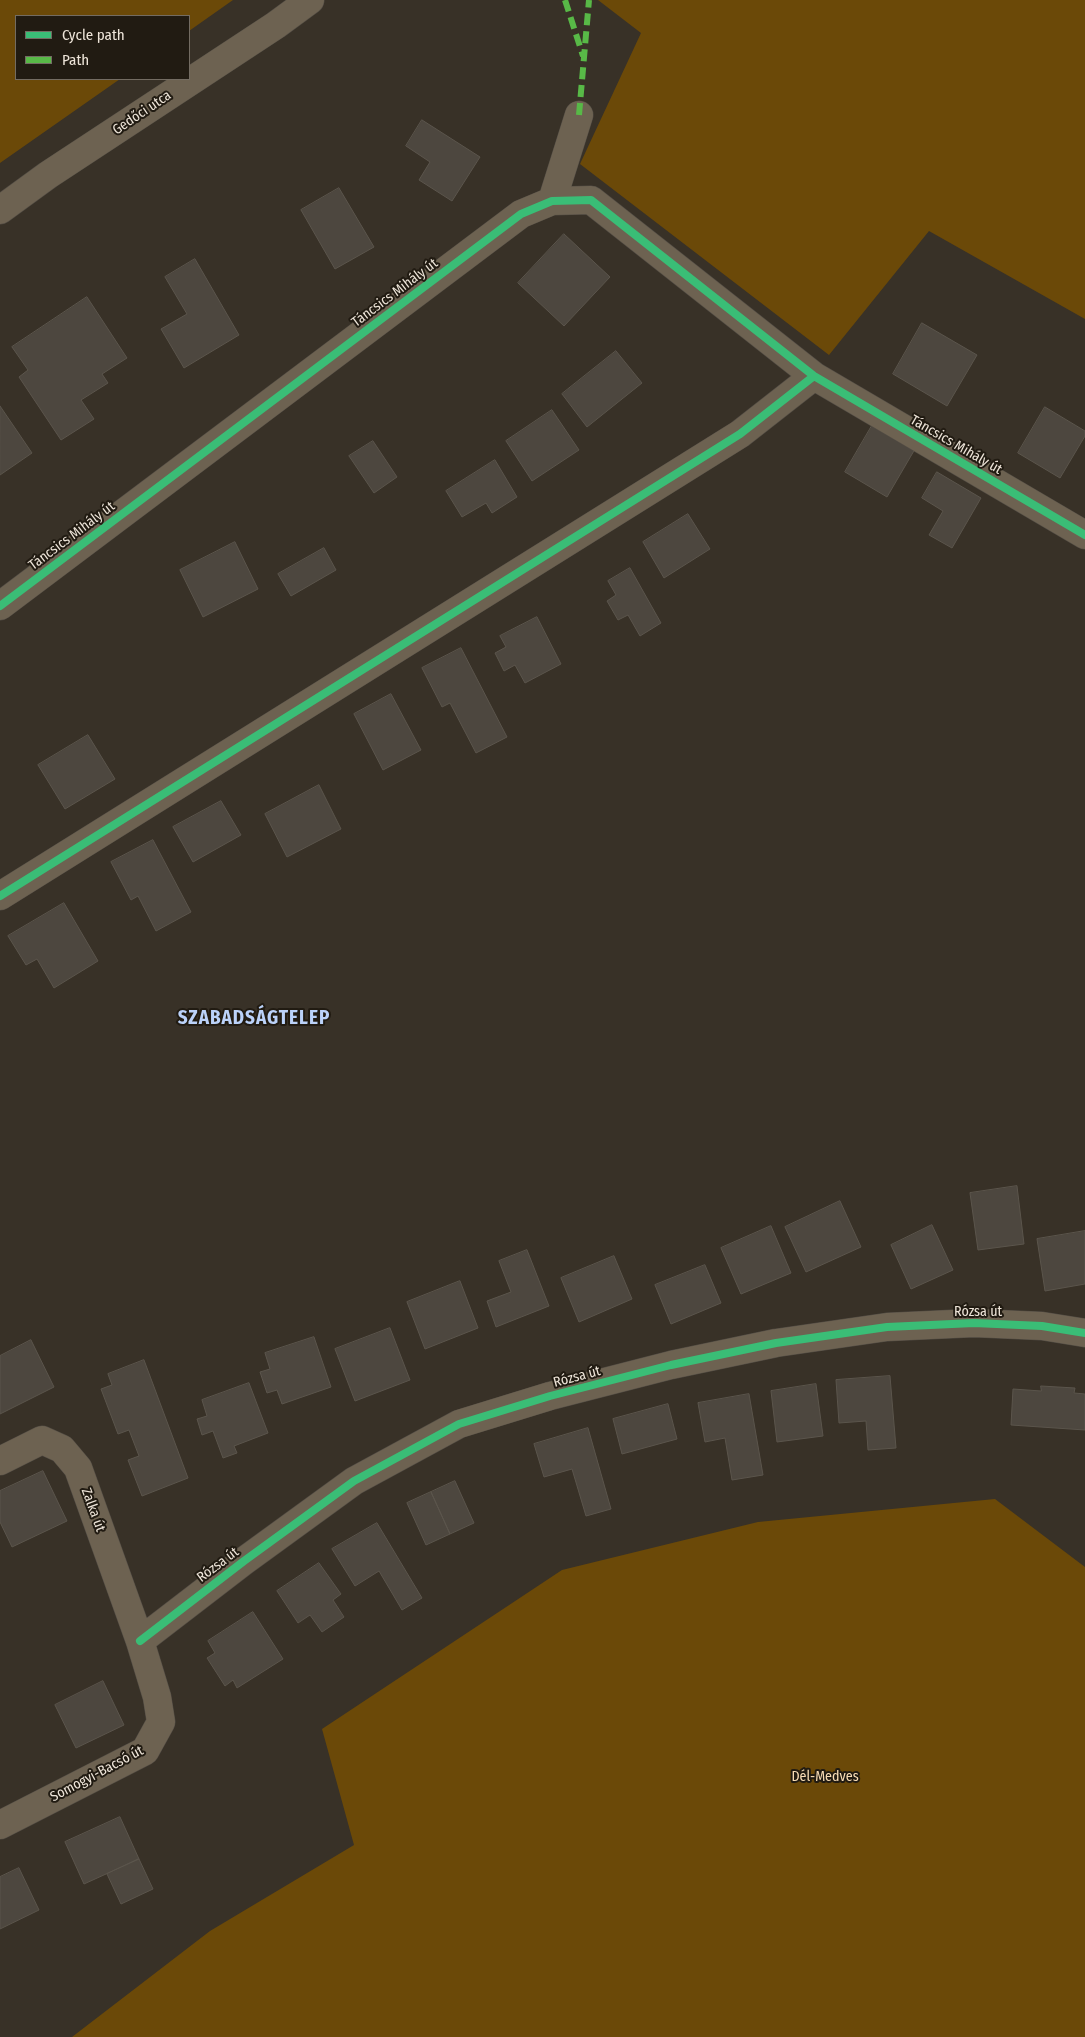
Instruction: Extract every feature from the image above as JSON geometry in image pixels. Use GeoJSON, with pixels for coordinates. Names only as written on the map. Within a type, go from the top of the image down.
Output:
{"type":"FeatureCollection","features":[{"type":"Feature","properties":{"kind":"street","name":"Gedőci utca"},"geometry":{"type":"LineString","coordinates":[[0,210],[48,175],[276,25],[310,0]]}},
{"type":"Feature","properties":{"kind":"street"},"geometry":{"type":"LineString","coordinates":[[552,201],[579,115]]}},
{"type":"Feature","properties":{"kind":"street","name":"Táncsics Mihály út"},"geometry":{"type":"LineString","coordinates":[[0,606],[521,214],[552,201],[591,200],[814,376],[1085,535]]}},
{"type":"Feature","properties":{"kind":"street"},"geometry":{"type":"LineString","coordinates":[[0,896],[740,434],[814,376]]}},
{"type":"Feature","properties":{"kind":"street","name":"Rózsa út"},"geometry":{"type":"LineString","coordinates":[[140,1641],[244,1561],[354,1481],[459,1424],[550,1396],[672,1365],[776,1343],[887,1327],[974,1323],[1042,1326],[1085,1333]]}},
{"type":"Feature","properties":{"kind":"street","name":"Zalka út"},"geometry":{"type":"LineString","coordinates":[[0,1461],[42,1440],[62,1449],[78,1468],[140,1641]]}},
{"type":"Feature","properties":{"kind":"street","name":"Somogyi-Bacsó út"},"geometry":{"type":"LineString","coordinates":[[0,1825],[146,1751],[161,1722],[157,1696],[140,1641]]}},
{"type":"Feature","properties":{"kind":"green space"},"geometry":{"type":"Polygon","coordinates":[[[0,0],[233,0],[190,30],[190,15],[15,15],[15,80],[119,80],[0,163],[0,0]]]}},
{"type":"Feature","properties":{"kind":"green space"},"geometry":{"type":"Polygon","coordinates":[[[598,0],[1085,0],[1085,319],[929,231],[829,355],[580,164],[641,33],[598,0]]]}},
{"type":"Feature","properties":{"kind":"green space","name":"Dél-Medves"},"geometry":{"type":"Polygon","coordinates":[[[995,1499],[1085,1567],[1085,2037],[72,2037],[210,1931],[354,1845],[322,1729],[562,1570],[758,1522],[995,1499]]]}},
{"type":"Feature","properties":{"kind":"building"},"geometry":{"type":"Polygon","coordinates":[[[422,120],[480,157],[452,201],[419,180],[430,162],[406,146],[422,120]]]}},
{"type":"Feature","properties":{"kind":"building"},"geometry":{"type":"Polygon","coordinates":[[[339,188],[374,247],[335,269],[301,210],[339,188]]]}},
{"type":"Feature","properties":{"kind":"building"},"geometry":{"type":"Polygon","coordinates":[[[564,234],[610,277],[564,326],[518,283],[564,234]]]}},
{"type":"Feature","properties":{"kind":"building"},"geometry":{"type":"Polygon","coordinates":[[[195,259],[239,335],[184,368],[161,329],[187,314],[165,277],[195,259]]]}},
{"type":"Feature","properties":{"kind":"building"},"geometry":{"type":"Polygon","coordinates":[[[87,297],[127,358],[102,374],[108,383],[81,400],[94,419],[61,440],[19,377],[28,370],[12,347],[87,297]]]}},
{"type":"Feature","properties":{"kind":"building"},"geometry":{"type":"Polygon","coordinates":[[[922,323],[977,355],[947,406],[893,374],[922,323]]]}},
{"type":"Feature","properties":{"kind":"building"},"geometry":{"type":"Polygon","coordinates":[[[616,351],[642,383],[587,427],[562,394],[616,351]]]}},
{"type":"Feature","properties":{"kind":"building"},"geometry":{"type":"Polygon","coordinates":[[[0,406],[32,453],[0,475],[0,406]]]}},
{"type":"Feature","properties":{"kind":"building"},"geometry":{"type":"Polygon","coordinates":[[[1045,407],[1085,431],[1085,436],[1060,478],[1018,453],[1045,407]]]}},
{"type":"Feature","properties":{"kind":"building"},"geometry":{"type":"Polygon","coordinates":[[[552,410],[579,450],[532,481],[506,441],[552,410]]]}},
{"type":"Feature","properties":{"kind":"building"},"geometry":{"type":"Polygon","coordinates":[[[873,424],[915,449],[887,497],[845,472],[873,424]]]}},
{"type":"Feature","properties":{"kind":"building"},"geometry":{"type":"Polygon","coordinates":[[[373,441],[397,477],[374,493],[349,456],[373,441]]]}},
{"type":"Feature","properties":{"kind":"building"},"geometry":{"type":"Polygon","coordinates":[[[495,460],[517,497],[492,513],[486,503],[462,517],[446,491],[495,460]]]}},
{"type":"Feature","properties":{"kind":"building"},"geometry":{"type":"Polygon","coordinates":[[[937,472],[981,498],[952,548],[929,535],[943,511],[922,498],[937,472]]]}},
{"type":"Feature","properties":{"kind":"building"},"geometry":{"type":"Polygon","coordinates":[[[688,514],[710,549],[664,578],[643,542],[688,514]]]}},
{"type":"Feature","properties":{"kind":"building"},"geometry":{"type":"Polygon","coordinates":[[[235,542],[258,589],[203,617],[180,570],[235,542]]]}},
{"type":"Feature","properties":{"kind":"building"},"geometry":{"type":"Polygon","coordinates":[[[324,548],[336,570],[291,596],[278,574],[324,548]]]}},
{"type":"Feature","properties":{"kind":"building"},"geometry":{"type":"Polygon","coordinates":[[[630,568],[661,623],[640,636],[628,615],[618,620],[607,601],[616,595],[608,581],[630,568]]]}},
{"type":"Feature","properties":{"kind":"building"},"geometry":{"type":"Polygon","coordinates":[[[537,617],[561,664],[525,683],[515,665],[504,671],[495,653],[506,647],[500,636],[537,617]]]}},
{"type":"Feature","properties":{"kind":"building"},"geometry":{"type":"Polygon","coordinates":[[[461,648],[507,737],[476,753],[450,703],[442,707],[422,668],[461,648]]]}},
{"type":"Feature","properties":{"kind":"building"},"geometry":{"type":"Polygon","coordinates":[[[391,694],[421,750],[383,770],[354,714],[391,694]]]}},
{"type":"Feature","properties":{"kind":"building"},"geometry":{"type":"Polygon","coordinates":[[[88,735],[115,779],[65,809],[38,765],[88,735]]]}},
{"type":"Feature","properties":{"kind":"building"},"geometry":{"type":"Polygon","coordinates":[[[319,785],[341,829],[287,857],[265,814],[319,785]]]}},
{"type":"Feature","properties":{"kind":"building"},"geometry":{"type":"Polygon","coordinates":[[[221,801],[241,835],[193,862],[173,827],[221,801]]]}},
{"type":"Feature","properties":{"kind":"building"},"geometry":{"type":"Polygon","coordinates":[[[153,840],[191,912],[156,931],[138,896],[131,900],[111,862],[153,840]]]}},
{"type":"Feature","properties":{"kind":"building"},"geometry":{"type":"Polygon","coordinates":[[[64,903],[98,961],[54,988],[37,959],[26,965],[8,936],[64,903]]]}},
{"type":"Feature","properties":{"kind":"building"},"geometry":{"type":"Polygon","coordinates":[[[1017,1186],[1024,1244],[978,1250],[970,1193],[1017,1186]]]}},
{"type":"Feature","properties":{"kind":"building"},"geometry":{"type":"Polygon","coordinates":[[[840,1201],[861,1247],[806,1272],[785,1227],[840,1201]]]}},
{"type":"Feature","properties":{"kind":"building"},"geometry":{"type":"Polygon","coordinates":[[[932,1225],[953,1270],[911,1289],[891,1245],[932,1225]]]}},
{"type":"Feature","properties":{"kind":"building"},"geometry":{"type":"Polygon","coordinates":[[[771,1226],[791,1273],[741,1294],[721,1248],[771,1226]]]}},
{"type":"Feature","properties":{"kind":"building"},"geometry":{"type":"Polygon","coordinates":[[[1085,1231],[1085,1284],[1045,1291],[1037,1239],[1085,1231]]]}},
{"type":"Feature","properties":{"kind":"building"},"geometry":{"type":"Polygon","coordinates":[[[527,1250],[549,1306],[496,1327],[487,1301],[511,1292],[499,1261],[527,1250]]]}},
{"type":"Feature","properties":{"kind":"building"},"geometry":{"type":"Polygon","coordinates":[[[614,1256],[632,1299],[579,1322],[561,1278],[614,1256]]]}},
{"type":"Feature","properties":{"kind":"building"},"geometry":{"type":"Polygon","coordinates":[[[705,1265],[721,1303],[671,1324],[655,1285],[705,1265]]]}},
{"type":"Feature","properties":{"kind":"building"},"geometry":{"type":"Polygon","coordinates":[[[460,1281],[478,1328],[425,1349],[407,1302],[460,1281]]]}},
{"type":"Feature","properties":{"kind":"building"},"geometry":{"type":"Polygon","coordinates":[[[390,1328],[410,1380],[355,1401],[335,1349],[390,1328]]]}},
{"type":"Feature","properties":{"kind":"building"},"geometry":{"type":"Polygon","coordinates":[[[314,1337],[331,1387],[282,1404],[277,1390],[267,1393],[260,1372],[270,1369],[265,1353],[314,1337]]]}},
{"type":"Feature","properties":{"kind":"building"},"geometry":{"type":"Polygon","coordinates":[[[31,1340],[54,1387],[0,1414],[0,1356],[31,1340]]]}},
{"type":"Feature","properties":{"kind":"building"},"geometry":{"type":"Polygon","coordinates":[[[144,1360],[188,1478],[142,1496],[128,1460],[139,1456],[129,1430],[118,1434],[101,1389],[112,1385],[108,1374],[144,1360]]]}},
{"type":"Feature","properties":{"kind":"building"},"geometry":{"type":"Polygon","coordinates":[[[890,1376],[896,1448],[868,1450],[866,1421],[839,1423],[836,1380],[890,1376]]]}},
{"type":"Feature","properties":{"kind":"building"},"geometry":{"type":"Polygon","coordinates":[[[249,1383],[268,1433],[234,1446],[237,1453],[223,1458],[213,1431],[202,1435],[197,1419],[207,1416],[202,1400],[249,1383]]]}},
{"type":"Feature","properties":{"kind":"building"},"geometry":{"type":"Polygon","coordinates":[[[816,1384],[823,1436],[777,1442],[771,1391],[816,1384]]]}},
{"type":"Feature","properties":{"kind":"building"},"geometry":{"type":"Polygon","coordinates":[[[1041,1386],[1075,1388],[1074,1393],[1085,1394],[1085,1430],[1011,1425],[1013,1389],[1041,1391],[1041,1386]]]}},
{"type":"Feature","properties":{"kind":"building"},"geometry":{"type":"Polygon","coordinates":[[[749,1394],[763,1475],[732,1480],[725,1438],[705,1442],[698,1403],[749,1394]]]}},
{"type":"Feature","properties":{"kind":"building"},"geometry":{"type":"Polygon","coordinates":[[[668,1404],[677,1439],[622,1454],[613,1419],[668,1404]]]}},
{"type":"Feature","properties":{"kind":"building"},"geometry":{"type":"Polygon","coordinates":[[[588,1428],[611,1509],[586,1516],[572,1469],[544,1477],[534,1444],[588,1428]]]}},
{"type":"Feature","properties":{"kind":"building"},"geometry":{"type":"Polygon","coordinates":[[[43,1471],[67,1521],[12,1547],[0,1522],[0,1491],[43,1471]]]}},
{"type":"Feature","properties":{"kind":"building"},"geometry":{"type":"Polygon","coordinates":[[[455,1481],[474,1523],[450,1534],[431,1492],[455,1481]]]}},
{"type":"Feature","properties":{"kind":"building"},"geometry":{"type":"Polygon","coordinates":[[[431,1492],[450,1534],[426,1545],[407,1503],[431,1492]]]}},
{"type":"Feature","properties":{"kind":"building"},"geometry":{"type":"Polygon","coordinates":[[[377,1523],[422,1598],[402,1610],[379,1571],[355,1586],[332,1549],[377,1523]]]}},
{"type":"Feature","properties":{"kind":"building"},"geometry":{"type":"Polygon","coordinates":[[[319,1563],[341,1594],[333,1600],[344,1617],[322,1632],[310,1615],[298,1623],[277,1591],[319,1563]]]}},
{"type":"Feature","properties":{"kind":"building"},"geometry":{"type":"Polygon","coordinates":[[[253,1612],[283,1659],[237,1688],[233,1680],[225,1686],[207,1658],[215,1653],[208,1641],[253,1612]]]}},
{"type":"Feature","properties":{"kind":"building"},"geometry":{"type":"Polygon","coordinates":[[[103,1681],[124,1725],[76,1748],[55,1705],[103,1681]]]}},
{"type":"Feature","properties":{"kind":"building"},"geometry":{"type":"Polygon","coordinates":[[[120,1817],[139,1859],[84,1884],[65,1842],[120,1817]]]}},
{"type":"Feature","properties":{"kind":"building"},"geometry":{"type":"Polygon","coordinates":[[[139,1859],[153,1889],[121,1904],[107,1874],[139,1859]]]}},
{"type":"Feature","properties":{"kind":"building"},"geometry":{"type":"Polygon","coordinates":[[[19,1868],[39,1910],[0,1929],[0,1877],[19,1868]]]}},
{"type":"Feature","properties":{"kind":"marked path"},"geometry":{"type":"LineString","coordinates":[[565,0],[583,56]]}},
{"type":"Feature","properties":{"kind":"marked path"},"geometry":{"type":"LineString","coordinates":[[579,115],[589,0]]}},
{"type":"Feature","properties":{"kind":"cycle path"},"geometry":{"type":"LineString","coordinates":[[0,606],[521,214],[552,201],[591,200],[814,376],[1085,535]]}},
{"type":"Feature","properties":{"kind":"cycle path"},"geometry":{"type":"LineString","coordinates":[[0,896],[740,434],[814,376]]}},
{"type":"Feature","properties":{"kind":"cycle path"},"geometry":{"type":"LineString","coordinates":[[140,1641],[244,1561],[354,1481],[459,1424],[550,1396],[671,1365],[776,1343],[887,1327],[974,1323],[1042,1326],[1085,1333]]}},
{"type":"Feature","properties":{"kind":"district","name":"SZABADSÁGTELEP"},"geometry":{"type":"Point","coordinates":[254,1019]}}]}
